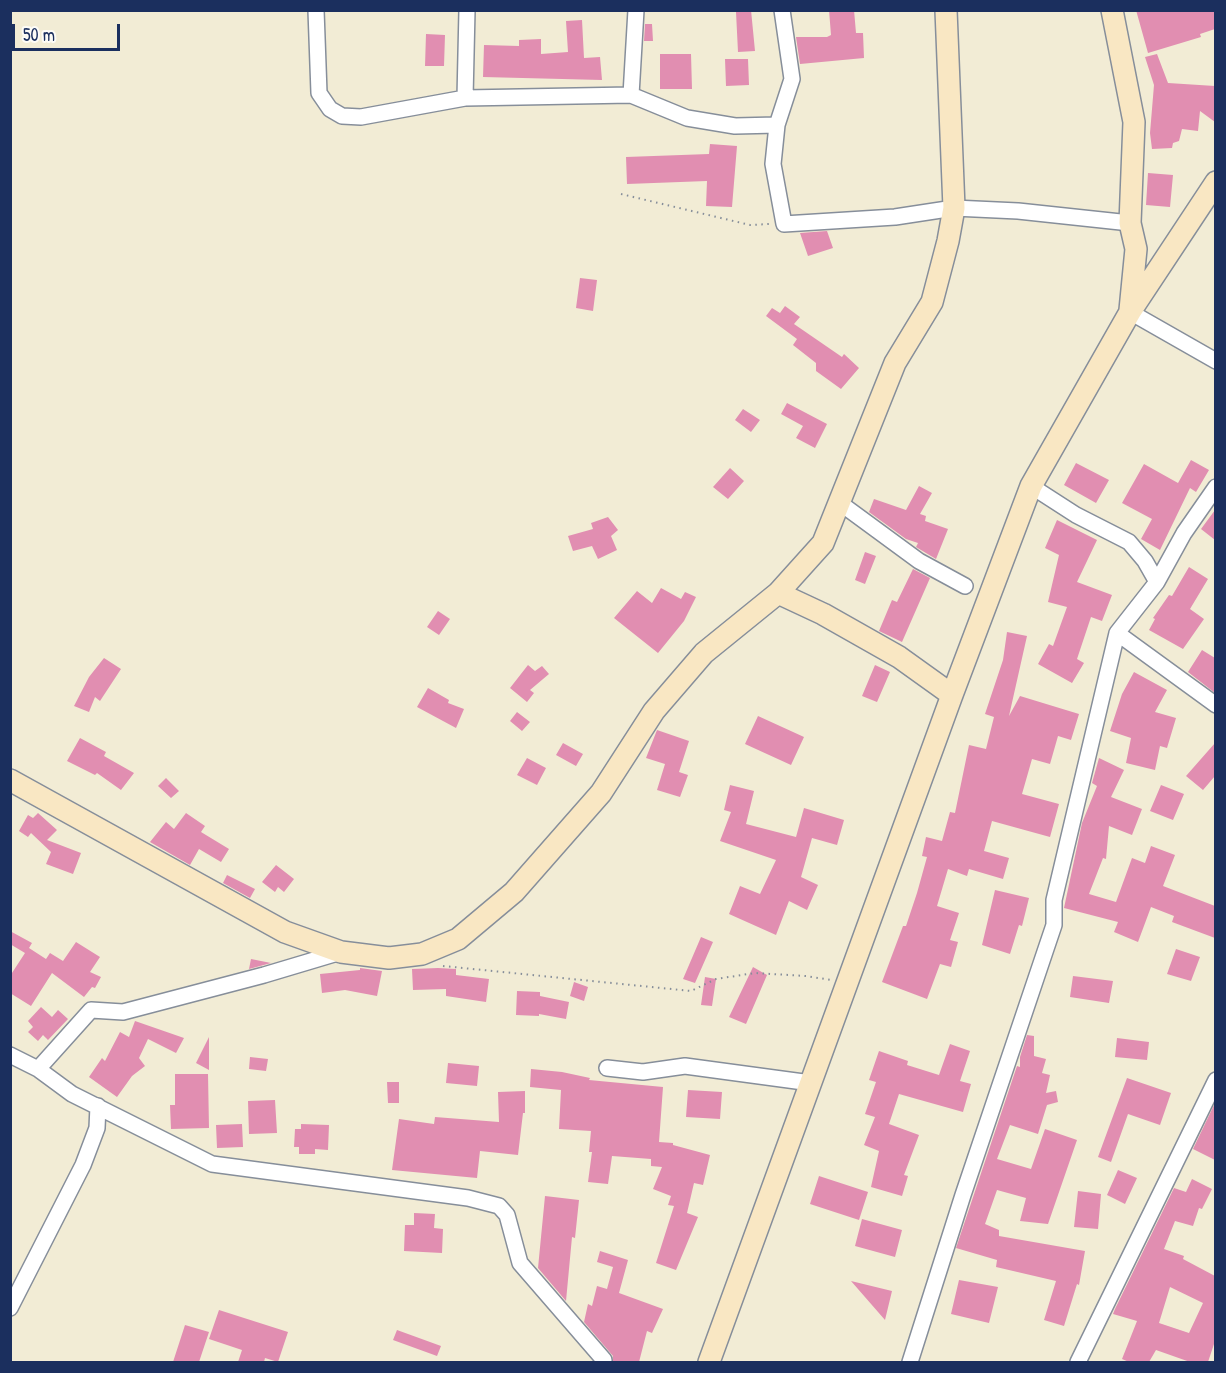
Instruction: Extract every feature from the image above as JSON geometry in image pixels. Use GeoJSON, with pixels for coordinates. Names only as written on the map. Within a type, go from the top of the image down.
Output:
{"type":"FeatureCollection","features":[{"type":"Feature","properties":{"kind":"street"},"geometry":{"type":"LineString","coordinates":[[316,10],[319,93],[330,109],[342,116],[361,117],[465,98],[631,95],[687,118],[735,126],[777,125]]}},
{"type":"Feature","properties":{"kind":"street"},"geometry":{"type":"LineString","coordinates":[[465,98],[467,10]]}},
{"type":"Feature","properties":{"kind":"street"},"geometry":{"type":"LineString","coordinates":[[631,95],[636,10]]}},
{"type":"Feature","properties":{"kind":"street"},"geometry":{"type":"LineString","coordinates":[[782,10],[792,79],[777,125],[774,164],[784,224],[895,217],[954,208],[1018,211],[1130,223]]}},
{"type":"Feature","properties":{"kind":"street"},"geometry":{"type":"LineString","coordinates":[[10,780],[285,932],[341,952],[389,958],[422,954],[458,939],[514,892],[601,793],[654,711],[704,653],[778,593],[823,543],[895,363],[932,302],[954,208],[946,10]]}},
{"type":"Feature","properties":{"kind":"street"},"geometry":{"type":"LineString","coordinates":[[1112,10],[1134,122],[1130,223],[1136,249],[1130,312]]}},
{"type":"Feature","properties":{"kind":"street"},"geometry":{"type":"LineString","coordinates":[[709,1362],[952,695],[1031,486],[1130,312],[1215,182]]}},
{"type":"Feature","properties":{"kind":"street"},"geometry":{"type":"LineString","coordinates":[[1130,312],[1215,361]]}},
{"type":"Feature","properties":{"kind":"street"},"geometry":{"type":"LineString","coordinates":[[1031,486],[1076,515],[1128,542],[1145,561],[1157,582]]}},
{"type":"Feature","properties":{"kind":"street"},"geometry":{"type":"LineString","coordinates":[[910,1362],[963,1195],[1054,925],[1054,900],[1117,633],[1157,582],[1184,533],[1215,487]]}},
{"type":"Feature","properties":{"kind":"street"},"geometry":{"type":"LineString","coordinates":[[840,503],[919,561],[965,586]]}},
{"type":"Feature","properties":{"kind":"street"},"geometry":{"type":"LineString","coordinates":[[778,593],[823,614],[899,657],[952,695]]}},
{"type":"Feature","properties":{"kind":"street"},"geometry":{"type":"LineString","coordinates":[[1117,633],[1215,705]]}},
{"type":"Feature","properties":{"kind":"street"},"geometry":{"type":"LineString","coordinates":[[38,1069],[91,1010],[123,1012],[295,967],[341,952]]}},
{"type":"Feature","properties":{"kind":"street"},"geometry":{"type":"LineString","coordinates":[[10,1055],[38,1069],[72,1094],[212,1164],[457,1197],[499,1206],[507,1215],[520,1263],[604,1360]]}},
{"type":"Feature","properties":{"kind":"street"},"geometry":{"type":"LineString","coordinates":[[607,1068],[643,1072],[685,1066],[811,1083]]}},
{"type":"Feature","properties":{"kind":"street"},"geometry":{"type":"LineString","coordinates":[[1078,1362],[1215,1080]]}},
{"type":"Feature","properties":{"kind":"street"},"geometry":{"type":"LineString","coordinates":[[10,1308],[83,1165],[97,1128],[98,1106]]}},
{"type":"Feature","properties":{"kind":"path"},"geometry":{"type":"LineString","coordinates":[[621,194],[750,225],[784,224]]}},
{"type":"Feature","properties":{"kind":"path"},"geometry":{"type":"LineString","coordinates":[[434,965],[691,991],[716,978],[755,973],[806,976],[848,983]]}},
{"type":"Feature","properties":{"kind":"building"},"geometry":{"type":"Polygon","coordinates":[[[751,10],[755,51],[738,52],[736,12],[751,10]]]}},
{"type":"Feature","properties":{"kind":"building"},"geometry":{"type":"Polygon","coordinates":[[[829,10],[854,10],[856,33],[863,33],[864,58],[800,64],[796,37],[831,35],[829,10]]]}},
{"type":"Feature","properties":{"kind":"building"},"geometry":{"type":"Polygon","coordinates":[[[1136,10],[1215,10],[1215,29],[1200,34],[1201,37],[1148,53],[1136,10]]]}},
{"type":"Feature","properties":{"kind":"building"},"geometry":{"type":"Polygon","coordinates":[[[582,20],[584,58],[600,57],[602,80],[483,77],[484,45],[519,46],[519,40],[541,39],[541,54],[568,52],[566,21],[582,20]]]}},
{"type":"Feature","properties":{"kind":"building"},"geometry":{"type":"Polygon","coordinates":[[[645,24],[652,24],[653,41],[644,41],[645,24]]]}},
{"type":"Feature","properties":{"kind":"building"},"geometry":{"type":"Polygon","coordinates":[[[426,34],[445,35],[444,66],[425,66],[426,34]]]}},
{"type":"Feature","properties":{"kind":"building"},"geometry":{"type":"Polygon","coordinates":[[[660,54],[691,54],[692,89],[660,89],[660,54]]]}},
{"type":"Feature","properties":{"kind":"building"},"geometry":{"type":"Polygon","coordinates":[[[1157,54],[1168,83],[1215,86],[1215,122],[1200,111],[1198,131],[1182,129],[1179,141],[1173,143],[1172,148],[1152,149],[1150,133],[1154,85],[1145,57],[1157,54]]]}},
{"type":"Feature","properties":{"kind":"building"},"geometry":{"type":"Polygon","coordinates":[[[725,59],[748,59],[749,85],[726,86],[725,59]]]}},
{"type":"Feature","properties":{"kind":"building"},"geometry":{"type":"Polygon","coordinates":[[[710,144],[737,146],[732,207],[706,206],[707,181],[627,184],[626,157],[709,154],[710,144]]]}},
{"type":"Feature","properties":{"kind":"building"},"geometry":{"type":"Polygon","coordinates":[[[1148,173],[1173,175],[1170,207],[1146,205],[1148,173]]]}},
{"type":"Feature","properties":{"kind":"building"},"geometry":{"type":"Polygon","coordinates":[[[827,231],[833,248],[808,256],[800,233],[827,231]]]}},
{"type":"Feature","properties":{"kind":"building"},"geometry":{"type":"Polygon","coordinates":[[[580,278],[597,280],[593,311],[576,308],[580,278]]]}},
{"type":"Feature","properties":{"kind":"building"},"geometry":{"type":"Polygon","coordinates":[[[785,306],[800,317],[794,324],[842,357],[844,354],[859,368],[841,389],[816,371],[816,363],[793,345],[797,339],[766,316],[772,308],[780,313],[785,306]]]}},
{"type":"Feature","properties":{"kind":"building"},"geometry":{"type":"Polygon","coordinates":[[[787,403],[827,424],[815,448],[796,438],[803,426],[781,414],[787,403]]]}},
{"type":"Feature","properties":{"kind":"building"},"geometry":{"type":"Polygon","coordinates":[[[743,409],[760,420],[751,432],[735,420],[743,409]]]}},
{"type":"Feature","properties":{"kind":"building"},"geometry":{"type":"Polygon","coordinates":[[[1191,460],[1209,470],[1196,492],[1190,488],[1160,550],[1141,539],[1152,519],[1122,503],[1144,464],[1178,483],[1191,460]]]}},
{"type":"Feature","properties":{"kind":"building"},"geometry":{"type":"Polygon","coordinates":[[[1076,463],[1109,480],[1096,503],[1064,485],[1076,463]]]}},
{"type":"Feature","properties":{"kind":"building"},"geometry":{"type":"Polygon","coordinates":[[[730,468],[744,481],[728,499],[713,487],[730,468]]]}},
{"type":"Feature","properties":{"kind":"building"},"geometry":{"type":"Polygon","coordinates":[[[919,486],[932,493],[920,514],[926,516],[925,521],[948,529],[936,559],[916,547],[918,543],[906,539],[869,512],[874,499],[906,510],[919,486]]]}},
{"type":"Feature","properties":{"kind":"building"},"geometry":{"type":"Polygon","coordinates":[[[1215,510],[1215,540],[1201,529],[1215,510]]]}},
{"type":"Feature","properties":{"kind":"building"},"geometry":{"type":"Polygon","coordinates":[[[608,517],[618,530],[611,536],[617,550],[598,559],[592,546],[573,551],[568,536],[593,529],[591,523],[608,517]]]}},
{"type":"Feature","properties":{"kind":"building"},"geometry":{"type":"Polygon","coordinates":[[[1057,520],[1097,540],[1077,582],[1112,595],[1102,621],[1091,617],[1077,659],[1084,663],[1072,683],[1038,664],[1049,644],[1053,646],[1067,607],[1048,602],[1059,555],[1045,548],[1057,520]]]}},
{"type":"Feature","properties":{"kind":"building"},"geometry":{"type":"Polygon","coordinates":[[[865,552],[876,556],[865,584],[855,580],[865,552]]]}},
{"type":"Feature","properties":{"kind":"building"},"geometry":{"type":"Polygon","coordinates":[[[1189,567],[1208,579],[1190,609],[1204,619],[1183,649],[1149,630],[1155,619],[1153,618],[1169,595],[1172,596],[1189,567]]]}},
{"type":"Feature","properties":{"kind":"building"},"geometry":{"type":"Polygon","coordinates":[[[913,569],[930,578],[902,642],[879,631],[892,600],[897,602],[913,569]]]}},
{"type":"Feature","properties":{"kind":"building"},"geometry":{"type":"Polygon","coordinates":[[[661,588],[681,599],[685,592],[696,597],[684,621],[658,653],[614,618],[637,591],[652,603],[661,588]]]}},
{"type":"Feature","properties":{"kind":"building"},"geometry":{"type":"Polygon","coordinates":[[[438,611],[450,619],[439,635],[427,627],[438,611]]]}},
{"type":"Feature","properties":{"kind":"building"},"geometry":{"type":"Polygon","coordinates":[[[1007,632],[1027,636],[1009,716],[1020,696],[1079,714],[1071,740],[1058,736],[1050,764],[1032,759],[1022,794],[1059,804],[1050,837],[992,821],[984,851],[1009,858],[1003,879],[969,869],[967,876],[948,869],[937,906],[959,913],[950,940],[958,942],[951,967],[940,964],[927,999],[882,982],[903,926],[906,926],[917,893],[927,857],[922,856],[926,837],[942,841],[950,812],[955,813],[969,745],[986,749],[994,717],[985,714],[1003,660],[1007,632]]]}},
{"type":"Feature","properties":{"kind":"building"},"geometry":{"type":"Polygon","coordinates":[[[1202,650],[1215,658],[1215,693],[1188,672],[1202,650]]]}},
{"type":"Feature","properties":{"kind":"building"},"geometry":{"type":"Polygon","coordinates":[[[104,658],[121,669],[100,701],[95,697],[89,712],[74,706],[89,677],[104,658]]]}},
{"type":"Feature","properties":{"kind":"building"},"geometry":{"type":"Polygon","coordinates":[[[528,665],[535,671],[542,666],[549,674],[530,690],[534,693],[527,702],[510,688],[528,665]]]}},
{"type":"Feature","properties":{"kind":"building"},"geometry":{"type":"Polygon","coordinates":[[[875,665],[890,672],[877,702],[862,696],[875,665]]]}},
{"type":"Feature","properties":{"kind":"building"},"geometry":{"type":"Polygon","coordinates":[[[1134,672],[1167,690],[1155,712],[1176,718],[1167,748],[1160,746],[1155,770],[1126,763],[1131,738],[1110,731],[1122,694],[1134,672]]]}},
{"type":"Feature","properties":{"kind":"building"},"geometry":{"type":"Polygon","coordinates":[[[428,688],[449,700],[448,703],[464,709],[456,728],[417,707],[428,688]]]}},
{"type":"Feature","properties":{"kind":"building"},"geometry":{"type":"Polygon","coordinates":[[[517,712],[530,722],[522,731],[510,721],[517,712]]]}},
{"type":"Feature","properties":{"kind":"building"},"geometry":{"type":"Polygon","coordinates":[[[758,716],[804,737],[791,765],[745,744],[758,716]]]}},
{"type":"Feature","properties":{"kind":"building"},"geometry":{"type":"Polygon","coordinates":[[[657,730],[689,741],[679,772],[688,775],[680,797],[657,790],[665,764],[646,758],[657,730]]]}},
{"type":"Feature","properties":{"kind":"building"},"geometry":{"type":"Polygon","coordinates":[[[80,738],[106,752],[104,756],[134,773],[121,790],[97,773],[95,775],[67,761],[80,738]]]}},
{"type":"Feature","properties":{"kind":"building"},"geometry":{"type":"Polygon","coordinates":[[[563,743],[583,754],[576,766],[556,755],[563,743]]]}},
{"type":"Feature","properties":{"kind":"building"},"geometry":{"type":"Polygon","coordinates":[[[1215,743],[1215,776],[1203,790],[1186,776],[1215,743]]]}},
{"type":"Feature","properties":{"kind":"building"},"geometry":{"type":"Polygon","coordinates":[[[527,758],[546,768],[537,785],[517,775],[527,758]]]}},
{"type":"Feature","properties":{"kind":"building"},"geometry":{"type":"Polygon","coordinates":[[[1099,758],[1124,770],[1111,797],[1142,809],[1132,835],[1109,826],[1106,859],[1103,858],[1089,894],[1116,902],[1132,858],[1145,863],[1151,846],[1175,855],[1163,886],[1215,906],[1215,938],[1172,922],[1174,916],[1151,907],[1138,942],[1114,932],[1118,922],[1064,908],[1082,823],[1097,786],[1092,783],[1099,758]]]}},
{"type":"Feature","properties":{"kind":"building"},"geometry":{"type":"Polygon","coordinates":[[[166,778],[179,791],[171,798],[158,786],[166,778]]]}},
{"type":"Feature","properties":{"kind":"building"},"geometry":{"type":"Polygon","coordinates":[[[730,785],[754,791],[746,824],[796,837],[804,808],[844,820],[837,845],[812,838],[801,877],[818,885],[807,910],[789,901],[776,935],[729,914],[740,886],[760,894],[776,860],[720,841],[731,812],[724,810],[730,785]]]}},
{"type":"Feature","properties":{"kind":"building"},"geometry":{"type":"Polygon","coordinates":[[[1161,785],[1184,794],[1173,820],[1150,811],[1161,785]]]}},
{"type":"Feature","properties":{"kind":"building"},"geometry":{"type":"Polygon","coordinates":[[[38,813],[57,830],[47,840],[81,853],[73,874],[46,864],[51,852],[31,833],[28,837],[19,831],[28,815],[33,818],[38,813]]]}},
{"type":"Feature","properties":{"kind":"building"},"geometry":{"type":"Polygon","coordinates":[[[186,813],[205,826],[201,832],[229,849],[221,862],[199,849],[190,865],[150,842],[166,822],[174,829],[186,813]]]}},
{"type":"Feature","properties":{"kind":"building"},"geometry":{"type":"Polygon","coordinates":[[[276,865],[294,879],[284,892],[278,887],[275,892],[262,882],[276,865]]]}},
{"type":"Feature","properties":{"kind":"building"},"geometry":{"type":"Polygon","coordinates":[[[227,875],[255,889],[250,898],[223,883],[227,875]]]}},
{"type":"Feature","properties":{"kind":"building"},"geometry":{"type":"Polygon","coordinates":[[[995,890],[1029,898],[1022,926],[1019,925],[1010,954],[982,945],[995,890]]]}},
{"type":"Feature","properties":{"kind":"building"},"geometry":{"type":"Polygon","coordinates":[[[10,931],[32,943],[29,948],[46,959],[50,953],[63,961],[76,942],[100,957],[90,972],[101,977],[95,988],[92,987],[84,997],[52,973],[31,1006],[10,993],[10,976],[25,953],[10,944],[10,931]]]}},
{"type":"Feature","properties":{"kind":"building"},"geometry":{"type":"Polygon","coordinates":[[[701,937],[713,942],[695,983],[683,979],[701,937]]]}},
{"type":"Feature","properties":{"kind":"building"},"geometry":{"type":"Polygon","coordinates":[[[1176,949],[1200,957],[1191,981],[1167,974],[1176,949]]]}},
{"type":"Feature","properties":{"kind":"building"},"geometry":{"type":"Polygon","coordinates":[[[251,959],[271,963],[249,969],[251,959]]]}},
{"type":"Feature","properties":{"kind":"building"},"geometry":{"type":"Polygon","coordinates":[[[753,967],[767,975],[746,1024],[729,1017],[753,967]]]}},
{"type":"Feature","properties":{"kind":"building"},"geometry":{"type":"Polygon","coordinates":[[[360,968],[382,971],[377,996],[345,990],[322,993],[320,974],[360,970],[360,968]]]}},
{"type":"Feature","properties":{"kind":"building"},"geometry":{"type":"Polygon","coordinates":[[[412,969],[456,969],[456,975],[489,979],[486,1002],[446,996],[446,989],[413,990],[412,969]]]}},
{"type":"Feature","properties":{"kind":"building"},"geometry":{"type":"Polygon","coordinates":[[[1073,976],[1113,981],[1109,1003],[1070,997],[1073,976]]]}},
{"type":"Feature","properties":{"kind":"building"},"geometry":{"type":"Polygon","coordinates":[[[705,977],[716,979],[712,1006],[701,1005],[705,977]]]}},
{"type":"Feature","properties":{"kind":"building"},"geometry":{"type":"Polygon","coordinates":[[[574,982],[588,987],[584,1001],[570,996],[574,982]]]}},
{"type":"Feature","properties":{"kind":"building"},"geometry":{"type":"Polygon","coordinates":[[[517,991],[540,992],[540,996],[569,1002],[566,1019],[539,1014],[539,1016],[516,1015],[517,991]]]}},
{"type":"Feature","properties":{"kind":"building"},"geometry":{"type":"Polygon","coordinates":[[[41,1007],[52,1017],[58,1010],[68,1019],[48,1040],[43,1035],[38,1041],[28,1032],[33,1027],[28,1021],[41,1007]]]}},
{"type":"Feature","properties":{"kind":"building"},"geometry":{"type":"Polygon","coordinates":[[[135,1021],[184,1038],[176,1053],[148,1039],[139,1058],[145,1066],[132,1076],[117,1097],[89,1077],[102,1058],[105,1061],[120,1032],[129,1037],[135,1021]]]}},
{"type":"Feature","properties":{"kind":"building"},"geometry":{"type":"Polygon","coordinates":[[[1027,1035],[1034,1036],[1034,1056],[1046,1059],[1042,1073],[1050,1075],[1046,1093],[1056,1091],[1058,1102],[1047,1105],[1038,1134],[1010,1125],[997,1159],[1031,1169],[1045,1129],[1077,1140],[1048,1224],[1020,1221],[1026,1198],[997,1190],[985,1224],[999,1230],[999,1236],[1085,1251],[1079,1285],[1077,1284],[1064,1326],[1044,1320],[1056,1281],[996,1267],[997,1260],[956,1248],[1017,1066],[1020,1067],[1020,1057],[1027,1035]]]}},
{"type":"Feature","properties":{"kind":"building"},"geometry":{"type":"Polygon","coordinates":[[[209,1037],[209,1070],[196,1063],[209,1037]]]}},
{"type":"Feature","properties":{"kind":"building"},"geometry":{"type":"Polygon","coordinates":[[[1117,1038],[1149,1042],[1147,1060],[1115,1057],[1117,1038]]]}},
{"type":"Feature","properties":{"kind":"building"},"geometry":{"type":"Polygon","coordinates":[[[950,1044],[970,1051],[960,1081],[971,1084],[963,1112],[899,1094],[889,1124],[919,1135],[904,1175],[908,1176],[902,1196],[871,1187],[879,1151],[864,1145],[875,1117],[865,1114],[876,1082],[869,1080],[879,1051],[908,1061],[907,1065],[939,1075],[950,1044]]]}},
{"type":"Feature","properties":{"kind":"building"},"geometry":{"type":"Polygon","coordinates":[[[250,1057],[268,1059],[266,1071],[249,1069],[250,1057]]]}},
{"type":"Feature","properties":{"kind":"building"},"geometry":{"type":"Polygon","coordinates":[[[448,1063],[479,1066],[477,1086],[446,1083],[448,1063]]]}},
{"type":"Feature","properties":{"kind":"building"},"geometry":{"type":"Polygon","coordinates":[[[531,1069],[562,1072],[590,1078],[589,1080],[663,1087],[659,1142],[673,1143],[673,1145],[710,1155],[703,1185],[694,1183],[687,1213],[698,1217],[676,1270],[656,1263],[674,1206],[668,1205],[671,1196],[653,1189],[662,1167],[651,1166],[651,1159],[612,1156],[608,1184],[588,1182],[592,1152],[589,1152],[591,1131],[559,1129],[561,1090],[530,1087],[531,1069]]]}},
{"type":"Feature","properties":{"kind":"building"},"geometry":{"type":"Polygon","coordinates":[[[175,1074],[208,1074],[209,1128],[171,1129],[170,1105],[175,1105],[175,1074]]]}},
{"type":"Feature","properties":{"kind":"building"},"geometry":{"type":"Polygon","coordinates":[[[1127,1078],[1171,1093],[1160,1125],[1128,1114],[1111,1162],[1098,1157],[1127,1078]]]}},
{"type":"Feature","properties":{"kind":"building"},"geometry":{"type":"Polygon","coordinates":[[[387,1082],[399,1082],[399,1103],[388,1103],[387,1082]]]}},
{"type":"Feature","properties":{"kind":"building"},"geometry":{"type":"Polygon","coordinates":[[[688,1090],[722,1092],[720,1119],[686,1117],[688,1090]]]}},
{"type":"Feature","properties":{"kind":"building"},"geometry":{"type":"Polygon","coordinates":[[[525,1091],[525,1113],[523,1113],[518,1155],[480,1151],[477,1178],[392,1170],[399,1119],[434,1124],[435,1117],[499,1122],[498,1092],[525,1091]]]}},
{"type":"Feature","properties":{"kind":"building"},"geometry":{"type":"Polygon","coordinates":[[[275,1100],[277,1133],[249,1134],[248,1101],[275,1100]]]}},
{"type":"Feature","properties":{"kind":"building"},"geometry":{"type":"Polygon","coordinates":[[[1215,1103],[1215,1160],[1193,1149],[1215,1103]]]}},
{"type":"Feature","properties":{"kind":"building"},"geometry":{"type":"Polygon","coordinates":[[[242,1124],[243,1147],[217,1148],[216,1125],[242,1124]]]}},
{"type":"Feature","properties":{"kind":"building"},"geometry":{"type":"Polygon","coordinates":[[[301,1124],[329,1125],[328,1150],[315,1149],[315,1154],[299,1154],[299,1147],[294,1147],[295,1129],[301,1129],[301,1124]]]}},
{"type":"Feature","properties":{"kind":"building"},"geometry":{"type":"Polygon","coordinates":[[[1118,1170],[1137,1178],[1125,1204],[1107,1195],[1118,1170]]]}},
{"type":"Feature","properties":{"kind":"building"},"geometry":{"type":"Polygon","coordinates":[[[819,1176],[868,1192],[859,1220],[810,1204],[819,1176]]]}},
{"type":"Feature","properties":{"kind":"building"},"geometry":{"type":"Polygon","coordinates":[[[1192,1179],[1212,1189],[1202,1209],[1199,1208],[1193,1226],[1175,1221],[1164,1249],[1184,1256],[1183,1259],[1215,1276],[1215,1341],[1208,1362],[1190,1362],[1156,1350],[1149,1362],[1129,1362],[1122,1359],[1137,1321],[1113,1314],[1174,1188],[1186,1192],[1192,1179]],[[1170,1287],[1159,1323],[1189,1333],[1203,1303],[1170,1287]]]}},
{"type":"Feature","properties":{"kind":"building"},"geometry":{"type":"Polygon","coordinates":[[[1078,1191],[1101,1194],[1098,1229],[1074,1227],[1078,1191]]]}},
{"type":"Feature","properties":{"kind":"building"},"geometry":{"type":"Polygon","coordinates":[[[545,1196],[579,1200],[575,1238],[572,1237],[566,1301],[538,1268],[545,1196]]]}},
{"type":"Feature","properties":{"kind":"building"},"geometry":{"type":"Polygon","coordinates":[[[414,1213],[435,1214],[434,1228],[443,1229],[442,1253],[404,1251],[405,1225],[414,1225],[414,1213]]]}},
{"type":"Feature","properties":{"kind":"building"},"geometry":{"type":"Polygon","coordinates":[[[862,1219],[902,1230],[895,1257],[855,1246],[862,1219]]]}},
{"type":"Feature","properties":{"kind":"building"},"geometry":{"type":"Polygon","coordinates":[[[600,1251],[628,1260],[619,1293],[663,1309],[652,1333],[647,1331],[639,1362],[613,1362],[613,1356],[584,1322],[588,1304],[592,1306],[597,1286],[607,1289],[613,1267],[597,1262],[600,1251]]]}},
{"type":"Feature","properties":{"kind":"building"},"geometry":{"type":"Polygon","coordinates":[[[959,1280],[998,1287],[989,1323],[951,1314],[959,1280]]]}},
{"type":"Feature","properties":{"kind":"building"},"geometry":{"type":"Polygon","coordinates":[[[851,1281],[892,1291],[885,1320],[851,1281]]]}},
{"type":"Feature","properties":{"kind":"building"},"geometry":{"type":"Polygon","coordinates":[[[219,1310],[288,1332],[278,1362],[265,1358],[264,1362],[238,1362],[242,1350],[209,1339],[219,1310]]]}},
{"type":"Feature","properties":{"kind":"building"},"geometry":{"type":"Polygon","coordinates":[[[185,1325],[209,1332],[199,1362],[173,1362],[185,1325]]]}},
{"type":"Feature","properties":{"kind":"building"},"geometry":{"type":"Polygon","coordinates":[[[397,1330],[441,1346],[437,1356],[393,1340],[397,1330]]]}}]}
